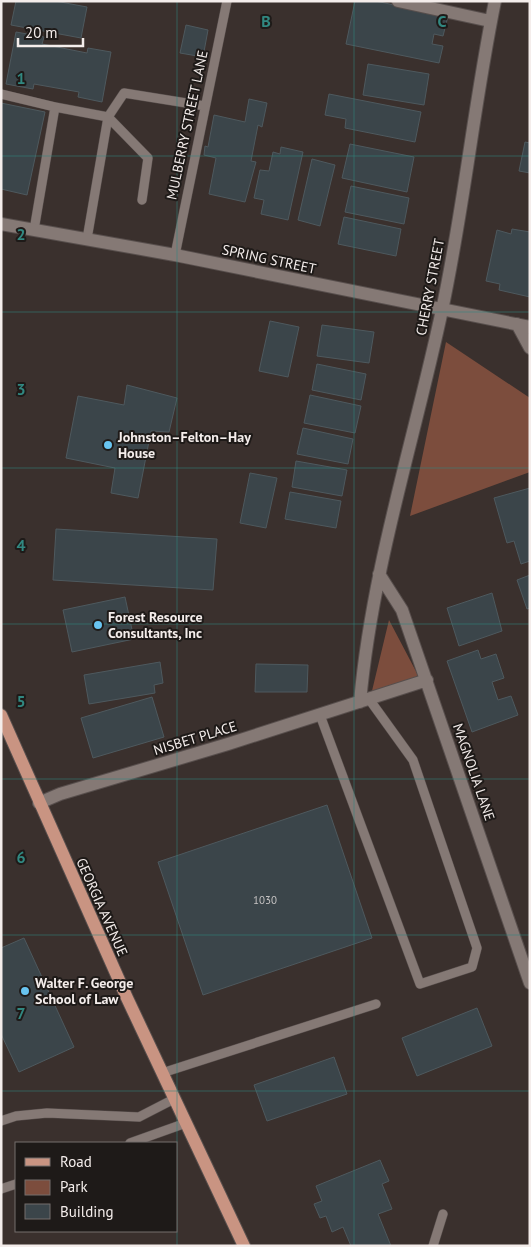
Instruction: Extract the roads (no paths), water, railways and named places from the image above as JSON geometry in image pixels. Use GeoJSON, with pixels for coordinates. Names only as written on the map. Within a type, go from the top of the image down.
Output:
{"type":"FeatureCollection","features":[{"type":"Feature","properties":{"kind":"main road","name":"GEORGIA AVENUE"},"geometry":{"type":"LineString","coordinates":[[1,715],[162,1074],[244,1246]]}},
{"type":"Feature","properties":{"kind":"street"},"geometry":{"type":"LineString","coordinates":[[398,1],[490,21]]}},
{"type":"Feature","properties":{"kind":"street","name":"CHERRY STREET"},"geometry":{"type":"LineString","coordinates":[[378,574],[442,309],[490,21],[495,1]]}},
{"type":"Feature","properties":{"kind":"street","name":"SPRING STREET"},"geometry":{"type":"LineString","coordinates":[[1,224],[175,255],[524,326]]}},
{"type":"Feature","properties":{"kind":"street"},"geometry":{"type":"LineString","coordinates":[[524,326],[530,348]]}},
{"type":"Feature","properties":{"kind":"street"},"geometry":{"type":"LineString","coordinates":[[364,700],[365,648],[378,574]]}},
{"type":"Feature","properties":{"kind":"street","name":"MAGNOLIA LANE"},"geometry":{"type":"LineString","coordinates":[[378,574],[402,610],[530,983]]}},
{"type":"Feature","properties":{"kind":"street","name":"NISBET PLACE"},"geometry":{"type":"LineString","coordinates":[[39,803],[60,794],[320,715],[427,680]]}},
{"type":"Feature","properties":{"kind":"lane","name":"MULBERRY STREET LANE"},"geometry":{"type":"LineString","coordinates":[[175,255],[227,1]]}},
{"type":"Feature","properties":{"kind":"lane"},"geometry":{"type":"LineString","coordinates":[[87,239],[108,117],[124,93],[205,106]]}},
{"type":"Feature","properties":{"kind":"lane"},"geometry":{"type":"LineString","coordinates":[[1,94],[108,117],[148,158],[142,200]]}},
{"type":"Feature","properties":{"kind":"lane"},"geometry":{"type":"LineString","coordinates":[[34,230],[55,107]]}},
{"type":"Feature","properties":{"kind":"lane"},"geometry":{"type":"LineString","coordinates":[[320,715],[420,984],[472,967],[477,948],[413,760],[364,700]]}},
{"type":"Feature","properties":{"kind":"lane"},"geometry":{"type":"LineString","coordinates":[[162,1074],[376,1004]]}},
{"type":"Feature","properties":{"kind":"lane"},"geometry":{"type":"LineString","coordinates":[[1,1121],[16,1116],[47,1113],[139,1117],[174,1099]]}},
{"type":"Feature","properties":{"kind":"lane"},"geometry":{"type":"LineString","coordinates":[[133,1142],[186,1123]]}},
{"type":"Feature","properties":{"kind":"lane"},"geometry":{"type":"LineString","coordinates":[[1,1189],[15,1184]]}},
{"type":"Feature","properties":{"kind":"lane"},"geometry":{"type":"LineString","coordinates":[[433,1246],[443,1214]]}},
{"type":"Feature","properties":{"kind":"place","name":"Johnston–Felton–Hay House"},"geometry":{"type":"Point","coordinates":[108,445]}},
{"type":"Feature","properties":{"kind":"place","name":"Forest Resource Consultants, Inc"},"geometry":{"type":"Point","coordinates":[98,625]}},
{"type":"Feature","properties":{"kind":"place","name":"Walter F. George School of Law"},"geometry":{"type":"Point","coordinates":[25,991]}}]}
